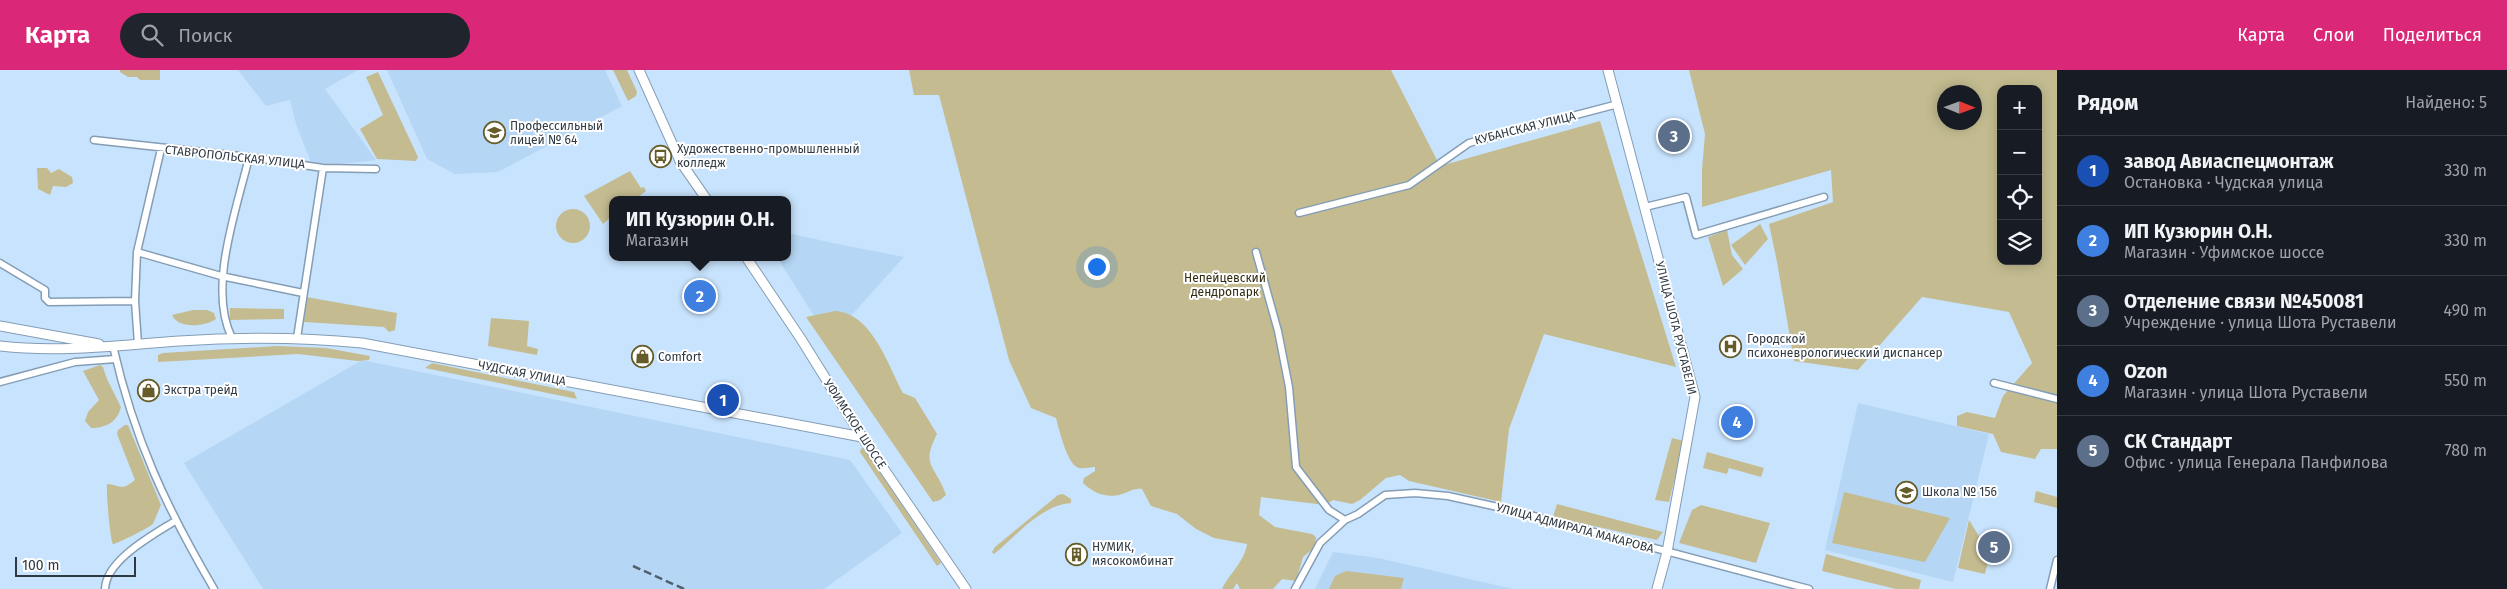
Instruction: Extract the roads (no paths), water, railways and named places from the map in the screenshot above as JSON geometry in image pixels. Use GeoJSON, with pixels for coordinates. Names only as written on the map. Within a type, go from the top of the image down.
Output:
{"type":"FeatureCollection","features":[{"type":"Feature","properties":{"kind":"main road"},"geometry":{"type":"LineString","coordinates":[[638,70],[680,161],[704,196]]}},
{"type":"Feature","properties":{"kind":"main road","name":"УЛИЦА ШОТА РУСТАВЕЛИ"},"geometry":{"type":"LineString","coordinates":[[1608,70],[1695,397],[1667,552],[1657,589]]}},
{"type":"Feature","properties":{"kind":"main road","name":"УФИМСКОЕ ШОССЕ"},"geometry":{"type":"LineString","coordinates":[[749,261],[801,339],[862,437],[966,589]]}},
{"type":"Feature","properties":{"kind":"main road"},"geometry":{"type":"LineString","coordinates":[[0,326],[111,346]]}},
{"type":"Feature","properties":{"kind":"main road"},"geometry":{"type":"LineString","coordinates":[[37,349],[42,342],[38,332]]}},
{"type":"Feature","properties":{"kind":"main road","name":"ЧУДСКАЯ УЛИЦА"},"geometry":{"type":"LineString","coordinates":[[111,346],[232,338],[297,338],[362,344],[862,437]]}},
{"type":"Feature","properties":{"kind":"main road"},"geometry":{"type":"LineString","coordinates":[[0,346],[37,349],[111,346]]}},
{"type":"Feature","properties":{"kind":"street","name":"КУБАНСКАЯ УЛИЦА"},"geometry":{"type":"LineString","coordinates":[[1299,213],[1409,186],[1469,143],[1618,104]]}},
{"type":"Feature","properties":{"kind":"street","name":"СТАВРОПОЛЬСКАЯ УЛИЦА"},"geometry":{"type":"LineString","coordinates":[[94,140],[161,149],[249,157],[323,168],[376,169]]}},
{"type":"Feature","properties":{"kind":"street"},"geometry":{"type":"LineString","coordinates":[[138,344],[136,301],[137,252],[161,149]]}},
{"type":"Feature","properties":{"kind":"street"},"geometry":{"type":"LineString","coordinates":[[232,338],[224,322],[221,276],[249,157]]}},
{"type":"Feature","properties":{"kind":"street"},"geometry":{"type":"LineString","coordinates":[[297,338],[302,293],[323,168]]}},
{"type":"Feature","properties":{"kind":"street"},"geometry":{"type":"LineString","coordinates":[[1645,207],[1686,197],[1696,235],[1824,197]]}},
{"type":"Feature","properties":{"kind":"street"},"geometry":{"type":"LineString","coordinates":[[137,252],[221,276],[302,293]]}},
{"type":"Feature","properties":{"kind":"street"},"geometry":{"type":"LineString","coordinates":[[1256,252],[1278,331],[1289,387],[1296,467],[1329,510],[1345,520]]}},
{"type":"Feature","properties":{"kind":"street"},"geometry":{"type":"LineString","coordinates":[[0,263],[45,290],[46,298],[49,302],[136,301]]}},
{"type":"Feature","properties":{"kind":"street"},"geometry":{"type":"LineString","coordinates":[[111,346],[127,404],[142,447],[176,521],[214,589]]}},
{"type":"Feature","properties":{"kind":"street"},"geometry":{"type":"LineString","coordinates":[[0,382],[75,362],[116,360]]}},
{"type":"Feature","properties":{"kind":"street"},"geometry":{"type":"LineString","coordinates":[[1994,383],[2057,399]]}},
{"type":"Feature","properties":{"kind":"street","name":"УЛИЦА АДМИРАЛА МАКАРОВА"},"geometry":{"type":"LineString","coordinates":[[1294,589],[1320,543],[1345,520],[1358,514],[1385,495],[1415,493],[1448,496],[1510,510],[1810,589]]}},
{"type":"Feature","properties":{"kind":"street"},"geometry":{"type":"LineString","coordinates":[[105,589],[105,579],[113,567],[142,543],[176,521]]}},
{"type":"Feature","properties":{"kind":"street"},"geometry":{"type":"LineString","coordinates":[[2050,589],[2057,560]]}},
{"type":"Feature","properties":{"kind":"railway"},"geometry":{"type":"LineString","coordinates":[[633,566],[684,589]]}},
{"type":"Feature","properties":{"kind":"place","name":"Профессильный лицей № 64"},"geometry":{"type":"Point","coordinates":[494,133]}},
{"type":"Feature","properties":{"kind":"place","name":"Отделение связи №450081"},"geometry":{"type":"Point","coordinates":[1674,136]}},
{"type":"Feature","properties":{"kind":"place","name":"Художественно-промышленный колледж"},"geometry":{"type":"Point","coordinates":[661,156]}},
{"type":"Feature","properties":{"kind":"place","name":"ИП Кузюрин О.Н."},"geometry":{"type":"Point","coordinates":[700,296]}},
{"type":"Feature","properties":{"kind":"place","name":"Городской психоневрологический диспансер"},"geometry":{"type":"Point","coordinates":[1731,346]}},
{"type":"Feature","properties":{"kind":"place","name":"Comfort"},"geometry":{"type":"Point","coordinates":[642,357]}},
{"type":"Feature","properties":{"kind":"place","name":"Экстра трейд"},"geometry":{"type":"Point","coordinates":[148,390]}},
{"type":"Feature","properties":{"kind":"place","name":"завод Авиаспецмонтаж"},"geometry":{"type":"Point","coordinates":[723,400]}},
{"type":"Feature","properties":{"kind":"place","name":"Ozon"},"geometry":{"type":"Point","coordinates":[1737,422]}},
{"type":"Feature","properties":{"kind":"place","name":"Школа № 156"},"geometry":{"type":"Point","coordinates":[1906,492]}},
{"type":"Feature","properties":{"kind":"place","name":"СК Стандарт"},"geometry":{"type":"Point","coordinates":[1994,547]}},
{"type":"Feature","properties":{"kind":"place","name":"НУМИК, мясокомбинат"},"geometry":{"type":"Point","coordinates":[1076,554]}},
{"type":"Feature","properties":{"kind":"park label","name":"Непейцевский дендропарк"},"geometry":{"type":"Point","coordinates":[1225,285]}}]}
